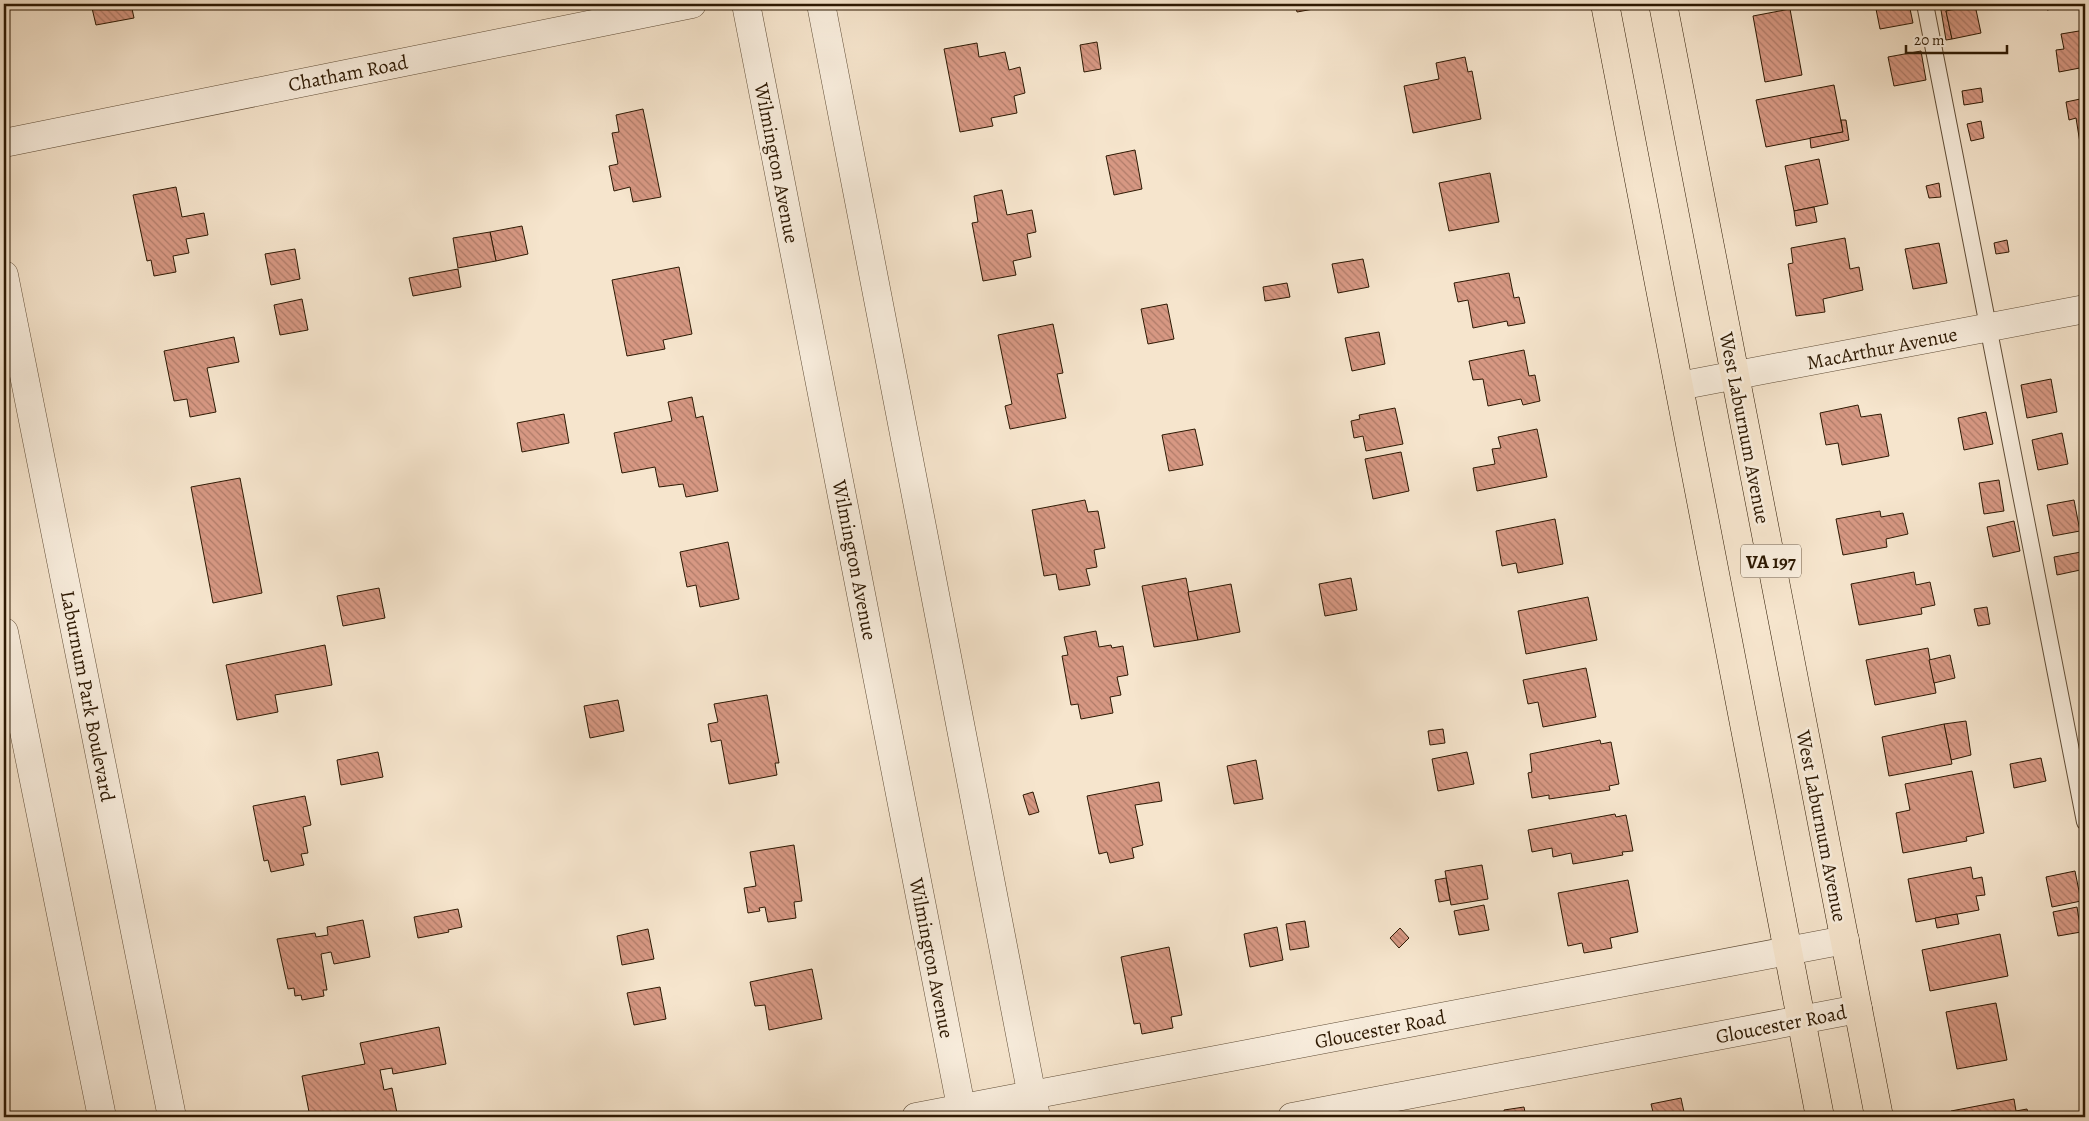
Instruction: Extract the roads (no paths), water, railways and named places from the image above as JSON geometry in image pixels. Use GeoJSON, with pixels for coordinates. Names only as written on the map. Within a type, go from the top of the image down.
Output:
{"type":"FeatureCollection","features":[{"type":"Feature","properties":{"kind":"main road","name":"VA 197"},"geometry":{"type":"LineString","coordinates":[[1605,4],[1820,1117]]}},
{"type":"Feature","properties":{"kind":"main road","name":"West Laburnum Avenue"},"geometry":{"type":"LineString","coordinates":[[1663,4],[1879,1117]]}},
{"type":"Feature","properties":{"kind":"street","name":"Chatham Road"},"geometry":{"type":"LineString","coordinates":[[4,143],[692,4]]}},
{"type":"Feature","properties":{"kind":"street","name":"Wilmington Avenue"},"geometry":{"type":"LineString","coordinates":[[746,4],[963,1113]]}},
{"type":"Feature","properties":{"kind":"street"},"geometry":{"type":"LineString","coordinates":[[821,4],[1034,1107]]}},
{"type":"Feature","properties":{"kind":"street","name":"Laburnum Park Boulevard"},"geometry":{"type":"LineString","coordinates":[[4,275],[172,1117]]}},
{"type":"Feature","properties":{"kind":"street","name":"MacArthur Avenue"},"geometry":{"type":"LineString","coordinates":[[1679,386],[2085,309]]}},
{"type":"Feature","properties":{"kind":"street"},"geometry":{"type":"LineString","coordinates":[[4,632],[102,1117]]}},
{"type":"Feature","properties":{"kind":"street","name":"Gloucester Road"},"geometry":{"type":"LineString","coordinates":[[916,1117],[1034,1107],[1845,940]]}},
{"type":"Feature","properties":{"kind":"street","name":"Gloucester Road"},"geometry":{"type":"LineString","coordinates":[[1292,1117],[1858,1009]]}},
{"type":"Feature","properties":{"kind":"lane"},"geometry":{"type":"LineString","coordinates":[[1925,4],[2085,822]]}}]}
